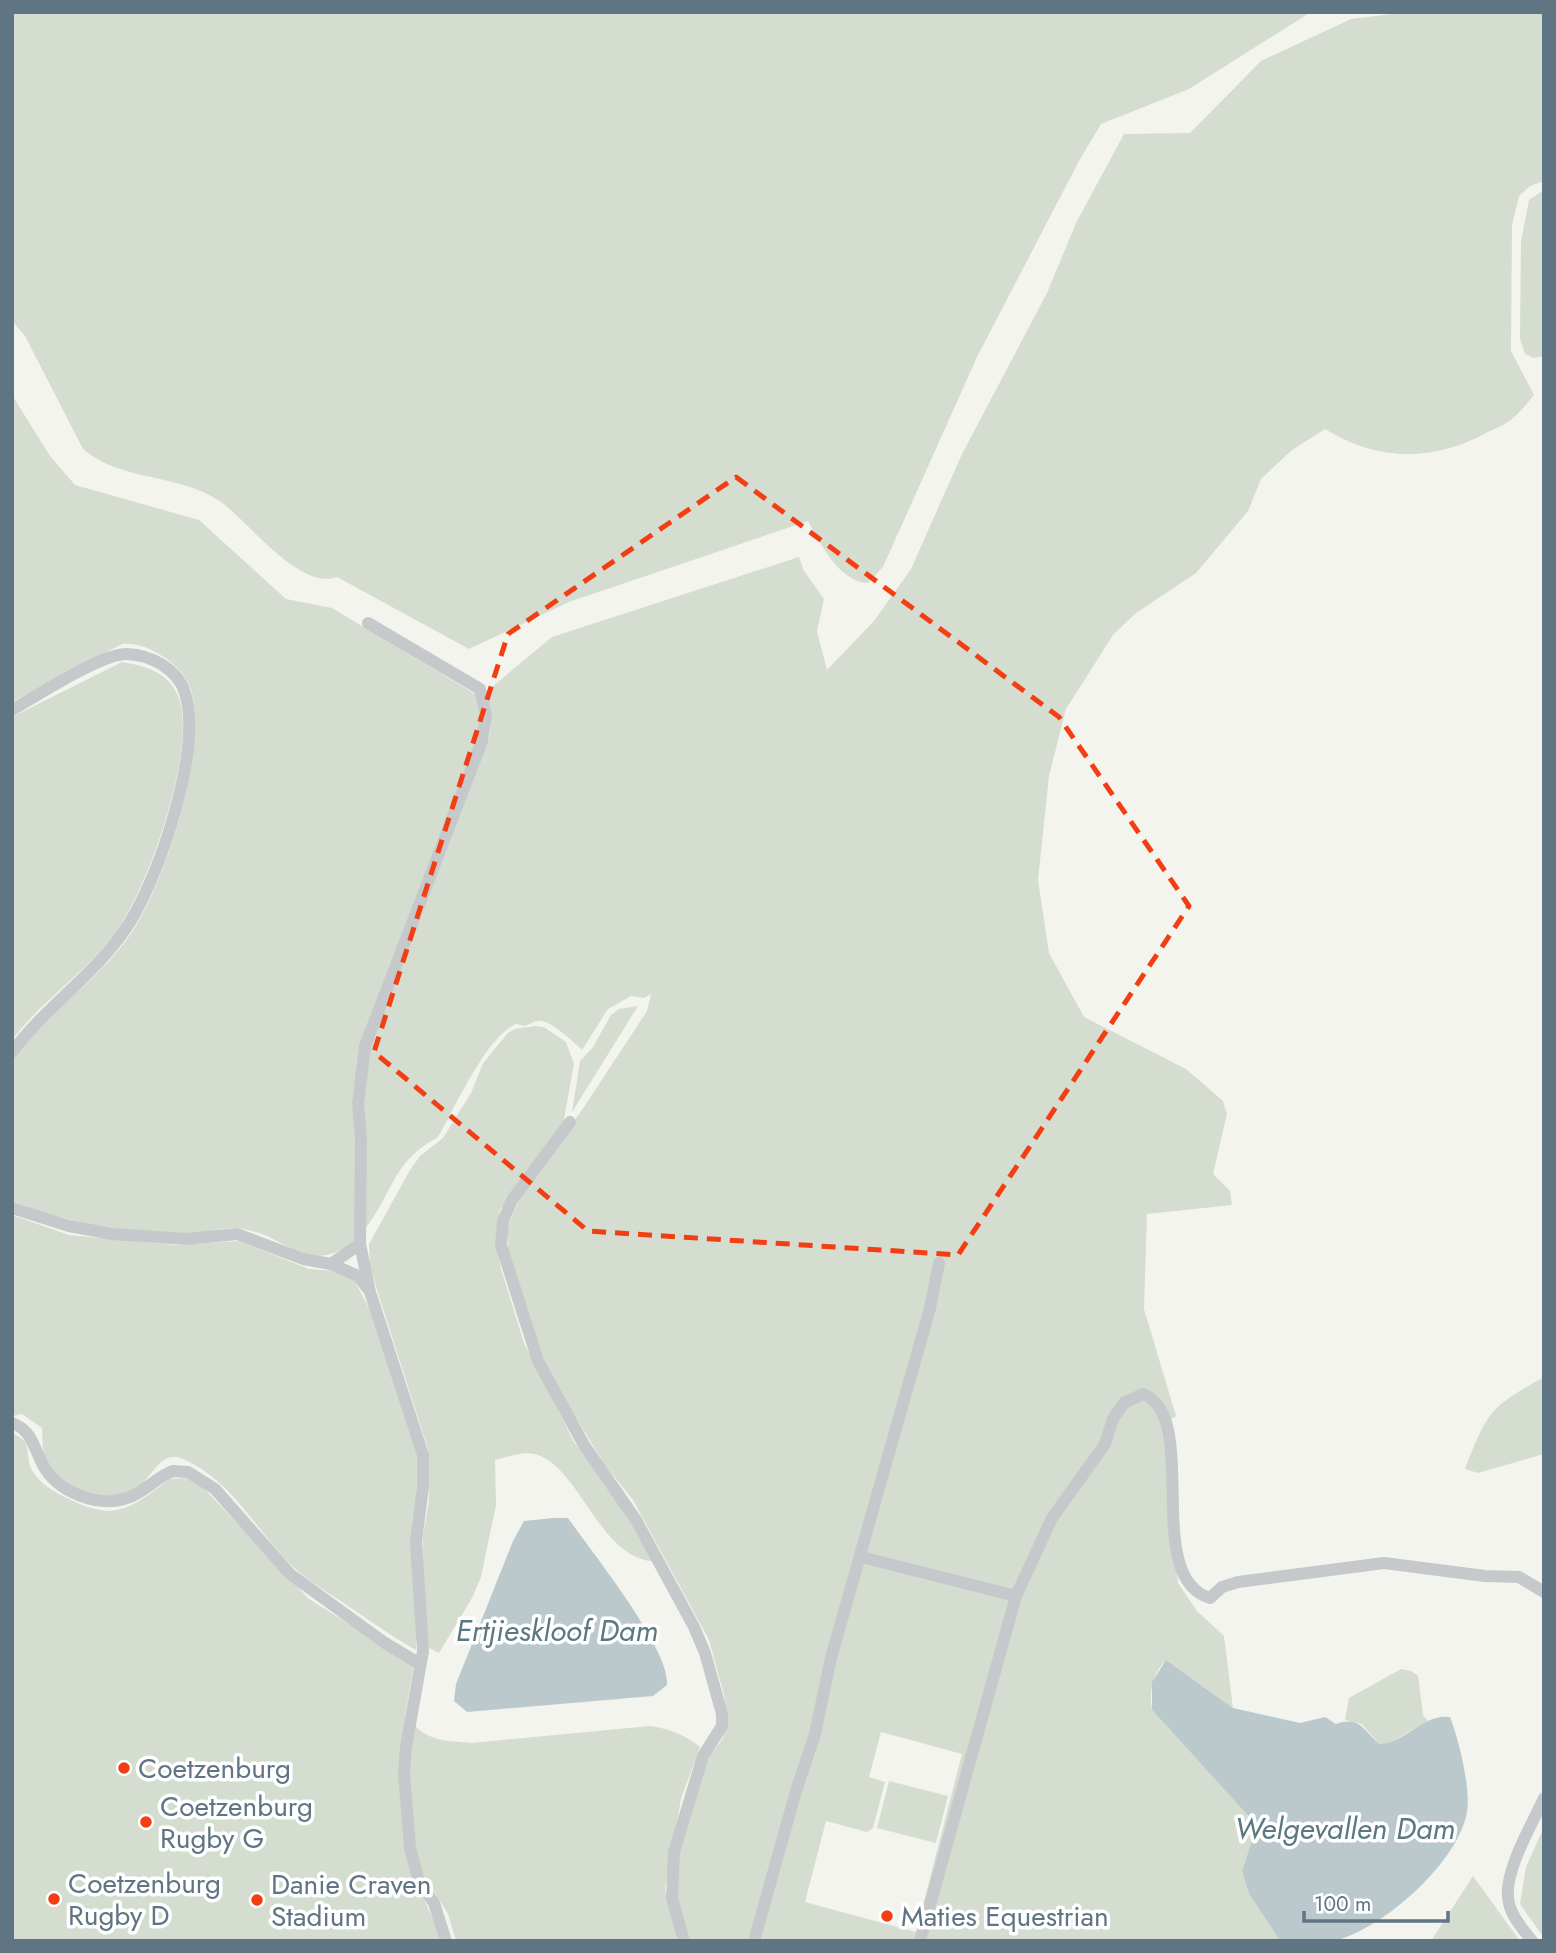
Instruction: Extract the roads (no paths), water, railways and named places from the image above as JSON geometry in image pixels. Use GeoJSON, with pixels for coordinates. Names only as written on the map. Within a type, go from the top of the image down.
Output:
{"type":"FeatureCollection","features":[{"type":"Feature","properties":{"kind":"street"},"geometry":{"type":"LineString","coordinates":[[368,624],[480,689],[486,715],[482,741],[365,1046],[358,1104],[361,1137],[360,1244],[370,1292],[423,1455],[423,1487],[416,1542],[423,1609],[423,1651],[404,1773],[410,1848],[419,1882],[435,1903],[446,1941]]}},
{"type":"Feature","properties":{"kind":"street"},"geometry":{"type":"LineString","coordinates":[[12,710],[107,658],[125,654],[147,657],[172,671],[185,692],[189,716],[186,757],[164,849],[148,888],[130,922],[106,955],[12,1052]]}},
{"type":"Feature","properties":{"kind":"street"},"geometry":{"type":"LineString","coordinates":[[570,1122],[512,1200],[503,1221],[501,1245],[538,1361],[584,1445],[636,1520],[694,1627],[705,1653],[722,1714],[722,1726],[703,1756],[674,1853],[672,1898],[684,1941]]}},
{"type":"Feature","properties":{"kind":"street"},"geometry":{"type":"LineString","coordinates":[[12,1208],[69,1226],[112,1234],[186,1239],[237,1234],[303,1259],[331,1264],[358,1276],[370,1292]]}},
{"type":"Feature","properties":{"kind":"street"},"geometry":{"type":"LineString","coordinates":[[331,1264],[360,1244]]}},
{"type":"Feature","properties":{"kind":"street"},"geometry":{"type":"LineString","coordinates":[[754,1941],[796,1791],[815,1734],[831,1658],[930,1308],[939,1263]]}},
{"type":"Feature","properties":{"kind":"street"},"geometry":{"type":"LineString","coordinates":[[920,1941],[1016,1596],[1052,1518],[1105,1444],[1113,1419],[1124,1403],[1143,1394],[1152,1398],[1160,1408],[1166,1424],[1177,1555],[1190,1587],[1201,1595],[1210,1598],[1222,1587],[1238,1582],[1384,1563],[1518,1577],[1544,1592]]}},
{"type":"Feature","properties":{"kind":"street"},"geometry":{"type":"LineString","coordinates":[[12,1423],[30,1434],[44,1467],[58,1482],[92,1500],[126,1499],[173,1471],[198,1477],[215,1489],[290,1574],[420,1664]]}},
{"type":"Feature","properties":{"kind":"street"},"geometry":{"type":"LineString","coordinates":[[861,1557],[1016,1596]]}},
{"type":"Feature","properties":{"kind":"street"},"geometry":{"type":"LineString","coordinates":[[1532,1941],[1512,1912],[1508,1897],[1511,1873],[1544,1798]]}},
{"type":"Feature","properties":{"kind":"water","name":"Ertjieskloof Dam"},"geometry":{"type":"Polygon","coordinates":[[[568,1518],[628,1601],[656,1649],[665,1669],[667,1685],[653,1696],[467,1712],[454,1701],[456,1684],[513,1541],[524,1521],[568,1518]]]}},
{"type":"Feature","properties":{"kind":"water","name":"Welgevallen Dam"},"geometry":{"type":"Polygon","coordinates":[[[1166,1660],[1233,1708],[1300,1723],[1325,1717],[1336,1724],[1355,1723],[1379,1744],[1397,1739],[1431,1720],[1450,1717],[1463,1764],[1468,1802],[1461,1831],[1450,1851],[1435,1871],[1398,1907],[1357,1933],[1324,1942],[1280,1941],[1249,1894],[1242,1871],[1253,1837],[1252,1820],[1152,1710],[1152,1682],[1166,1660]]]}},
{"type":"Feature","properties":{"kind":"place","name":"Coetzenburg"},"geometry":{"type":"Point","coordinates":[124,1768]}},
{"type":"Feature","properties":{"kind":"place","name":"Coetzenburg Rugby G"},"geometry":{"type":"Point","coordinates":[146,1822]}},
{"type":"Feature","properties":{"kind":"place","name":"Coetzenburg Rugby D"},"geometry":{"type":"Point","coordinates":[54,1899]}},
{"type":"Feature","properties":{"kind":"place","name":"Danie Craven Stadium"},"geometry":{"type":"Point","coordinates":[257,1900]}},
{"type":"Feature","properties":{"kind":"place","name":"Maties Equestrian"},"geometry":{"type":"Point","coordinates":[887,1916]}}]}
